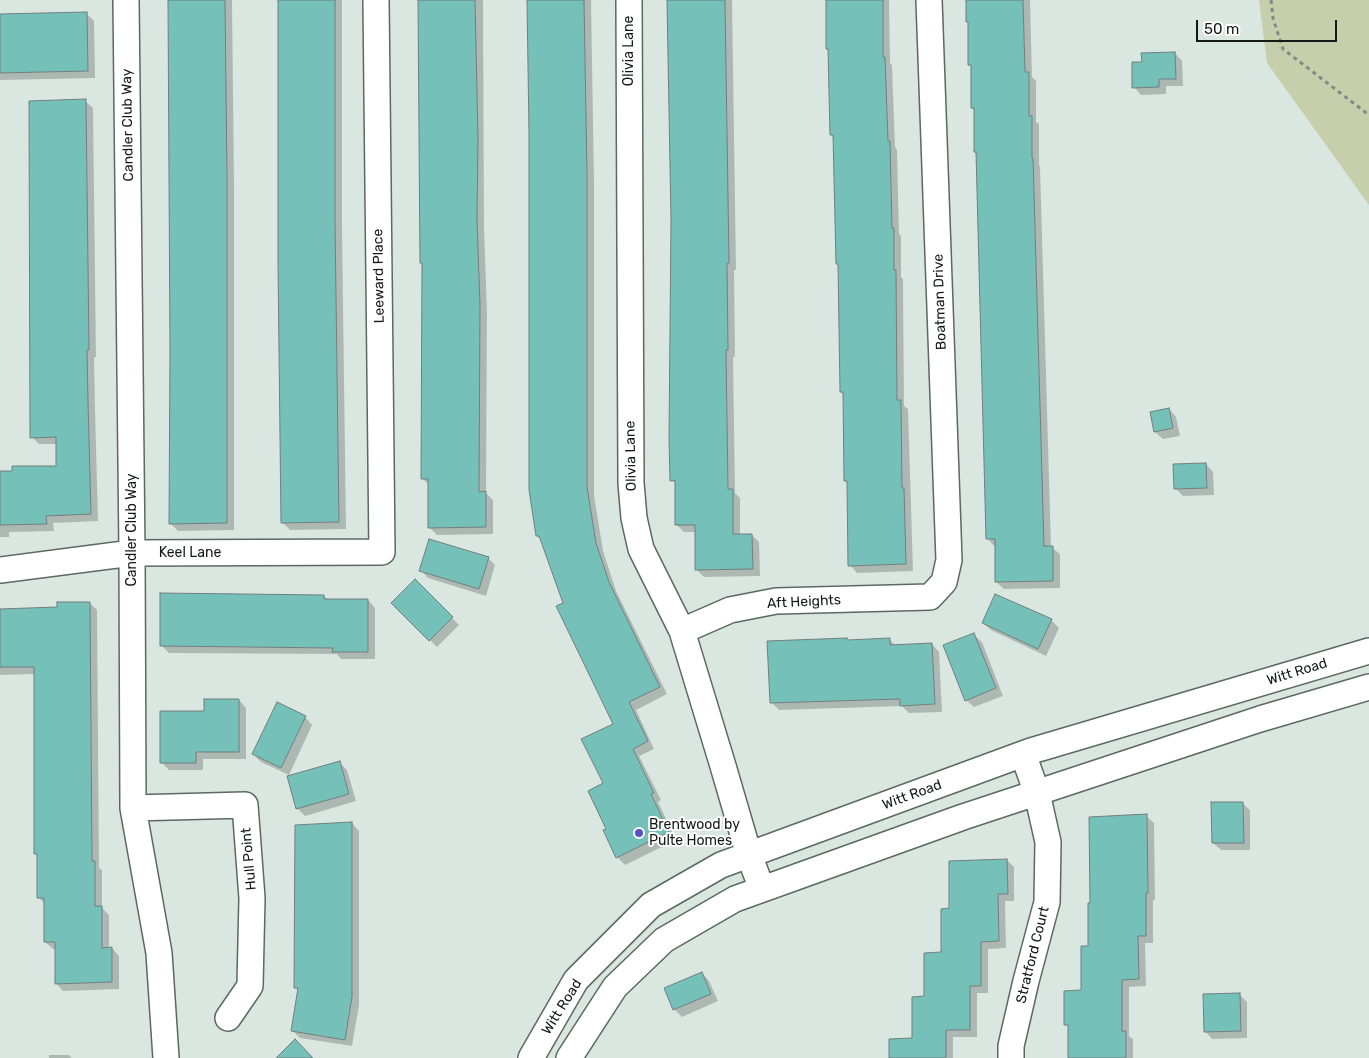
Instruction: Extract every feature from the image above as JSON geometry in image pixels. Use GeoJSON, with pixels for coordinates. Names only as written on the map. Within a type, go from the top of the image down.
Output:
{"type":"FeatureCollection","features":[{"type":"Feature","properties":{"kind":"street","name":"Candler Club Way"},"geometry":{"type":"LineString","coordinates":[[126,0],[133,808],[159,953],[166,1058]]}},
{"type":"Feature","properties":{"kind":"street","name":"Leeward Place"},"geometry":{"type":"LineString","coordinates":[[376,0],[382,552]]}},
{"type":"Feature","properties":{"kind":"street","name":"Olivia Lane"},"geometry":{"type":"LineString","coordinates":[[629,0],[630,483],[634,518],[642,549],[682,631],[724,766],[749,855],[762,889]]}},
{"type":"Feature","properties":{"kind":"street","name":"Boatman Drive"},"geometry":{"type":"LineString","coordinates":[[929,0],[949,560],[944,582],[930,597]]}},
{"type":"Feature","properties":{"kind":"street","name":"Keel Lane"},"geometry":{"type":"LineString","coordinates":[[0,570],[132,553],[382,552]]}},
{"type":"Feature","properties":{"kind":"street","name":"Aft Heights"},"geometry":{"type":"LineString","coordinates":[[682,631],[730,610],[776,601],[930,597]]}},
{"type":"Feature","properties":{"kind":"street","name":"Witt Road"},"geometry":{"type":"LineString","coordinates":[[542,1054],[576,980],[651,905],[721,865],[1023,754],[1369,651]]}},
{"type":"Feature","properties":{"kind":"street"},"geometry":{"type":"LineString","coordinates":[[569,1058],[615,987],[664,940],[735,899],[963,817],[1260,719],[1369,686]]}},
{"type":"Feature","properties":{"kind":"street","name":"Stratford Court"},"geometry":{"type":"LineString","coordinates":[[1011,1058],[1011,1046],[1026,981],[1047,902],[1048,842],[1037,793],[1023,754]]}},
{"type":"Feature","properties":{"kind":"street","name":"Hull Point"},"geometry":{"type":"LineString","coordinates":[[133,808],[245,805],[252,898],[250,986],[228,1018]]}},
{"type":"Feature","properties":{"kind":"path"},"geometry":{"type":"LineString","coordinates":[[1271,0],[1273,18],[1283,49],[1369,115]]}},
{"type":"Feature","properties":{"kind":"green space"},"geometry":{"type":"Polygon","coordinates":[[[1259,0],[1369,0],[1369,205],[1267,63],[1259,0]]]}},
{"type":"Feature","properties":{"kind":"building"},"geometry":{"type":"Polygon","coordinates":[[[168,0],[225,0],[227,523],[169,524],[168,0]]]}},
{"type":"Feature","properties":{"kind":"building"},"geometry":{"type":"Polygon","coordinates":[[[278,0],[335,0],[335,220],[339,522],[281,523],[278,264],[278,0]]]}},
{"type":"Feature","properties":{"kind":"building"},"geometry":{"type":"Polygon","coordinates":[[[418,0],[475,0],[478,139],[477,219],[480,305],[479,492],[486,491],[486,527],[428,528],[428,479],[421,479],[422,263],[420,263],[418,0]]]}},
{"type":"Feature","properties":{"kind":"building"},"geometry":{"type":"Polygon","coordinates":[[[527,0],[584,0],[587,175],[587,487],[596,543],[609,582],[660,687],[629,702],[648,741],[633,749],[654,793],[651,794],[669,832],[616,858],[603,830],[606,829],[588,791],[603,783],[581,739],[613,724],[556,606],[563,603],[539,536],[536,536],[529,490],[527,0]]]}},
{"type":"Feature","properties":{"kind":"building"},"geometry":{"type":"Polygon","coordinates":[[[667,0],[725,0],[729,263],[727,263],[728,350],[726,350],[728,489],[733,489],[733,534],[752,534],[753,569],[695,570],[695,525],[675,525],[675,480],[670,481],[669,439],[671,220],[667,0]]]}},
{"type":"Feature","properties":{"kind":"building"},"geometry":{"type":"Polygon","coordinates":[[[826,0],[883,0],[883,57],[885,57],[888,141],[890,141],[894,270],[896,270],[897,400],[901,400],[902,488],[904,488],[906,564],[848,566],[847,481],[844,481],[843,392],[840,392],[838,264],[836,264],[833,135],[830,135],[828,49],[826,49],[826,0]]]}},
{"type":"Feature","properties":{"kind":"building"},"geometry":{"type":"Polygon","coordinates":[[[966,0],[1023,0],[1025,72],[1029,72],[1029,116],[1032,116],[1044,546],[1053,546],[1053,581],[995,582],[995,539],[986,539],[976,152],[974,152],[974,108],[971,108],[971,65],[968,65],[966,0]]]}},
{"type":"Feature","properties":{"kind":"building"},"geometry":{"type":"Polygon","coordinates":[[[87,12],[88,71],[0,73],[0,14],[87,12]]]}},
{"type":"Feature","properties":{"kind":"building"},"geometry":{"type":"Polygon","coordinates":[[[1175,52],[1176,79],[1159,79],[1159,87],[1132,88],[1132,62],[1142,62],[1141,53],[1175,52]]]}},
{"type":"Feature","properties":{"kind":"building"},"geometry":{"type":"Polygon","coordinates":[[[86,99],[89,350],[87,350],[91,514],[46,516],[47,524],[0,525],[0,471],[12,471],[12,466],[56,466],[56,437],[30,438],[29,101],[86,99]]]}},
{"type":"Feature","properties":{"kind":"building"},"geometry":{"type":"Polygon","coordinates":[[[1169,408],[1173,428],[1154,432],[1150,412],[1169,408]]]}},
{"type":"Feature","properties":{"kind":"building"},"geometry":{"type":"Polygon","coordinates":[[[1206,463],[1207,488],[1174,489],[1173,464],[1206,463]]]}},
{"type":"Feature","properties":{"kind":"building"},"geometry":{"type":"Polygon","coordinates":[[[429,539],[489,557],[479,589],[419,571],[429,539]]]}},
{"type":"Feature","properties":{"kind":"building"},"geometry":{"type":"Polygon","coordinates":[[[415,579],[453,617],[429,641],[391,603],[415,579]]]}},
{"type":"Feature","properties":{"kind":"building"},"geometry":{"type":"Polygon","coordinates":[[[160,593],[324,595],[324,599],[368,599],[368,652],[332,652],[333,648],[160,646],[160,593]]]}},
{"type":"Feature","properties":{"kind":"building"},"geometry":{"type":"Polygon","coordinates":[[[995,594],[1052,619],[1038,649],[982,623],[995,594]]]}},
{"type":"Feature","properties":{"kind":"building"},"geometry":{"type":"Polygon","coordinates":[[[57,602],[90,602],[92,861],[95,861],[95,906],[102,906],[102,948],[112,947],[112,982],[55,984],[55,942],[44,942],[44,898],[37,898],[37,854],[34,854],[34,667],[0,667],[0,609],[57,607],[57,602]]]}},
{"type":"Feature","properties":{"kind":"building"},"geometry":{"type":"Polygon","coordinates":[[[974,633],[996,688],[965,701],[943,645],[974,633]]]}},
{"type":"Feature","properties":{"kind":"building"},"geometry":{"type":"Polygon","coordinates":[[[847,638],[847,640],[890,638],[890,645],[932,643],[935,704],[900,706],[900,699],[770,703],[767,641],[847,638]]]}},
{"type":"Feature","properties":{"kind":"building"},"geometry":{"type":"Polygon","coordinates":[[[204,699],[239,699],[239,752],[196,752],[196,763],[160,763],[160,711],[204,711],[204,699]]]}},
{"type":"Feature","properties":{"kind":"building"},"geometry":{"type":"Polygon","coordinates":[[[277,702],[306,716],[281,768],[252,754],[277,702]]]}},
{"type":"Feature","properties":{"kind":"building"},"geometry":{"type":"Polygon","coordinates":[[[340,761],[349,794],[296,809],[287,776],[340,761]]]}},
{"type":"Feature","properties":{"kind":"building"},"geometry":{"type":"Polygon","coordinates":[[[1211,802],[1243,802],[1244,843],[1212,843],[1211,802]]]}},
{"type":"Feature","properties":{"kind":"building"},"geometry":{"type":"Polygon","coordinates":[[[1147,814],[1148,893],[1146,893],[1146,936],[1138,936],[1139,979],[1122,980],[1122,1031],[1126,1031],[1126,1058],[1068,1058],[1068,1025],[1064,1025],[1064,991],[1081,990],[1081,946],[1088,946],[1088,903],[1090,903],[1089,817],[1147,814]]]}},
{"type":"Feature","properties":{"kind":"building"},"geometry":{"type":"Polygon","coordinates":[[[352,822],[352,997],[345,1040],[291,1031],[298,988],[294,988],[295,825],[352,822]]]}},
{"type":"Feature","properties":{"kind":"building"},"geometry":{"type":"Polygon","coordinates":[[[1007,859],[1008,894],[998,894],[999,941],[981,942],[981,986],[970,986],[970,1030],[946,1030],[946,1058],[889,1058],[889,1039],[912,1038],[912,997],[924,996],[924,953],[941,952],[941,909],[949,908],[949,861],[1007,859]]]}},
{"type":"Feature","properties":{"kind":"building"},"geometry":{"type":"Polygon","coordinates":[[[702,972],[711,994],[673,1010],[664,988],[702,972]]]}},
{"type":"Feature","properties":{"kind":"building"},"geometry":{"type":"Polygon","coordinates":[[[1240,993],[1241,1031],[1204,1032],[1203,994],[1240,993]]]}},
{"type":"Feature","properties":{"kind":"building"},"geometry":{"type":"Polygon","coordinates":[[[295,1039],[313,1058],[276,1058],[295,1039]]]}},
{"type":"Feature","properties":{"kind":"place","name":"Brentwood by Pulte Homes"},"geometry":{"type":"Point","coordinates":[639,833]}}]}
